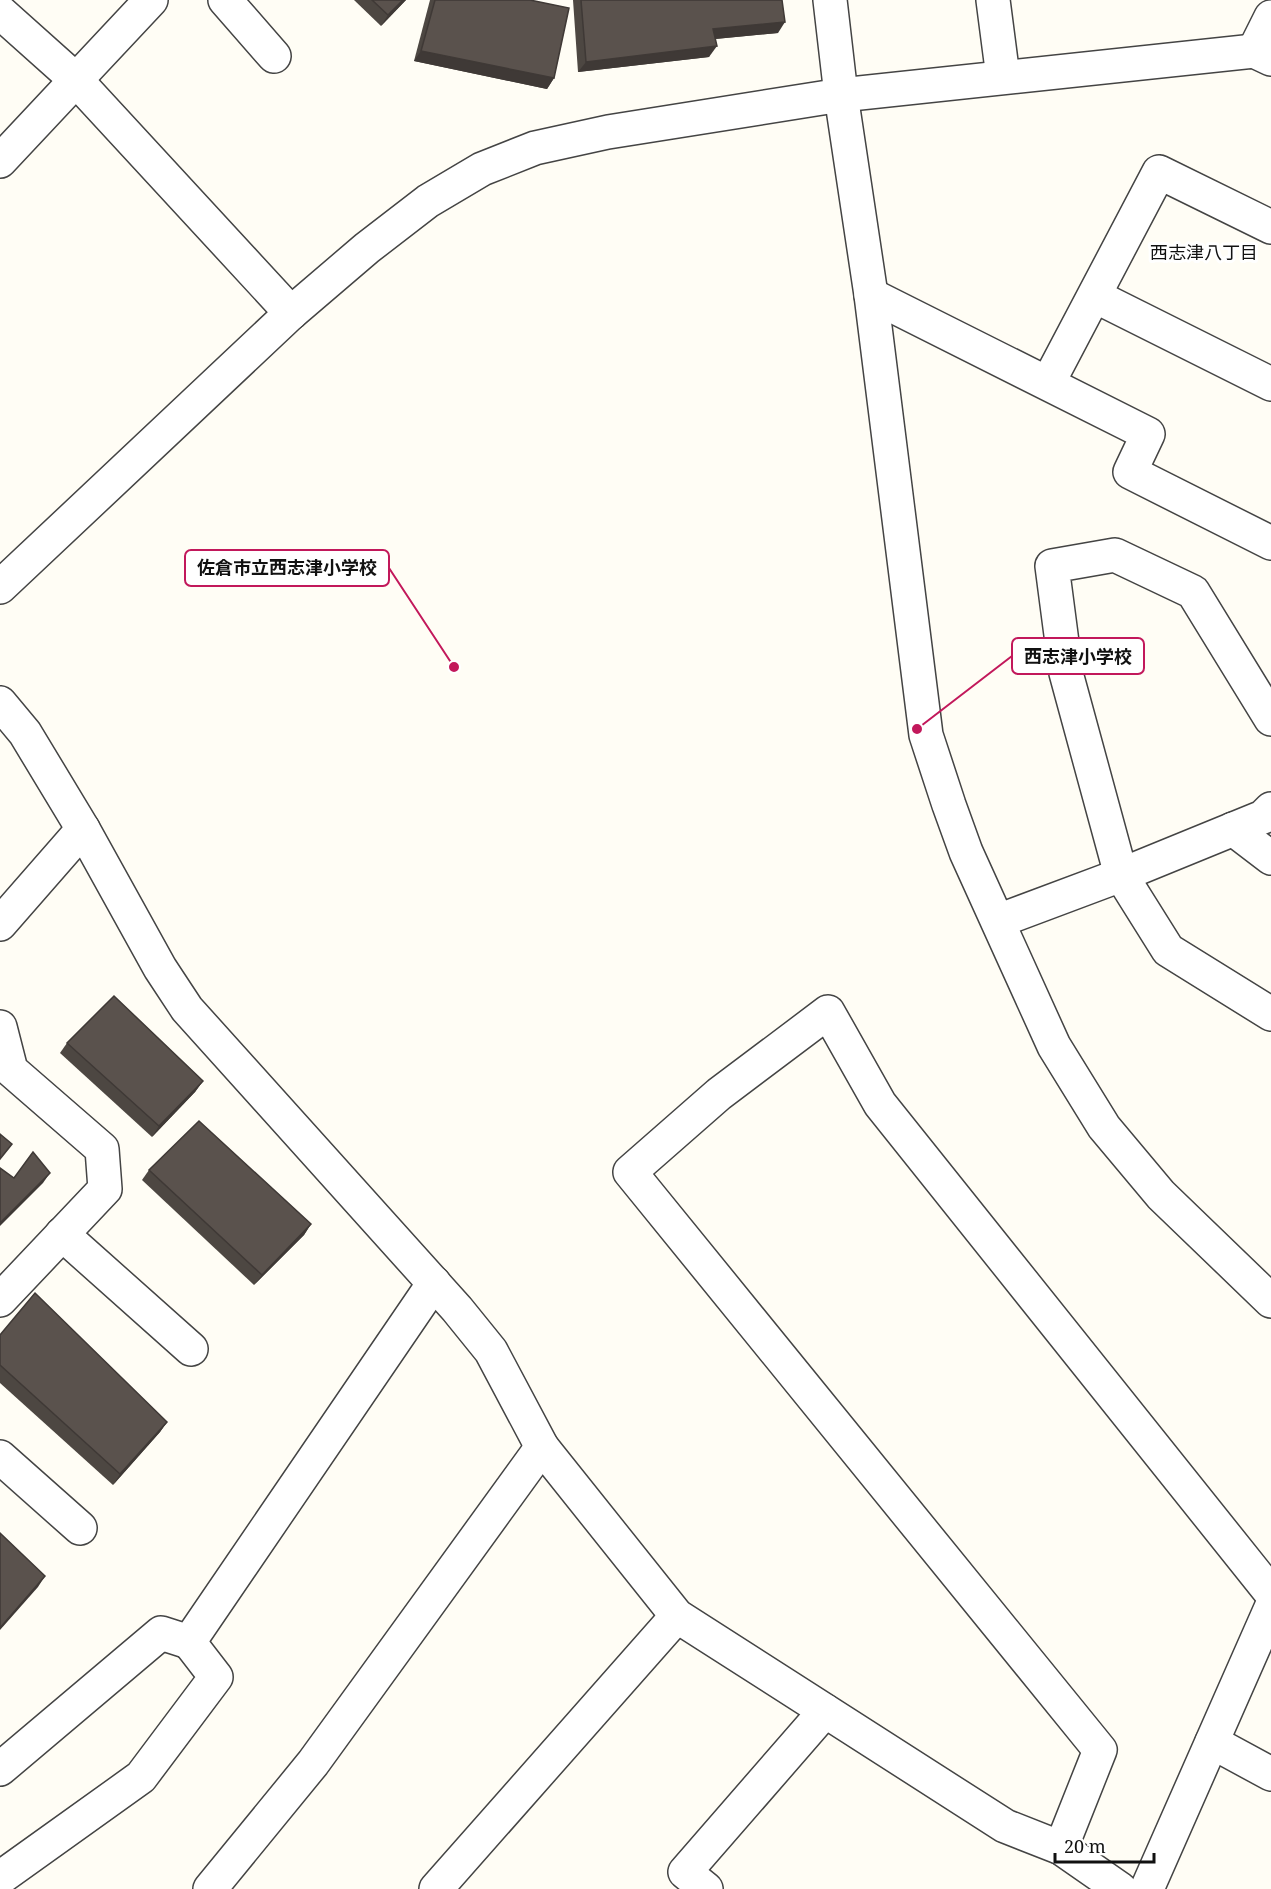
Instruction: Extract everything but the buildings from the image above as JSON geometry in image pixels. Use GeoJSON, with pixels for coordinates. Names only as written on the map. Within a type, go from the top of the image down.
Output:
{"type":"FeatureCollection","features":[{"type":"Feature","properties":{"kind":"street"},"geometry":{"type":"LineString","coordinates":[[0,161],[151,0]]}},
{"type":"Feature","properties":{"kind":"street"},"geometry":{"type":"LineString","coordinates":[[225,0],[274,56]]}},
{"type":"Feature","properties":{"kind":"street"},"geometry":{"type":"LineString","coordinates":[[830,0],[841,95],[871,295],[926,735],[966,852],[1054,1046],[1104,1127],[1161,1195],[1271,1301]]}},
{"type":"Feature","properties":{"kind":"street"},"geometry":{"type":"LineString","coordinates":[[993,0],[1002,77]]}},
{"type":"Feature","properties":{"kind":"street"},"geometry":{"type":"LineString","coordinates":[[0,12],[76,80],[291,313]]}},
{"type":"Feature","properties":{"kind":"street"},"geometry":{"type":"LineString","coordinates":[[0,587],[291,313],[367,248],[428,201],[482,169],[535,147],[608,132],[841,95],[1002,77],[1263,55],[1271,17]]}},
{"type":"Feature","properties":{"kind":"street"},"geometry":{"type":"LineString","coordinates":[[1048,382],[1159,171],[1271,227]]}},
{"type":"Feature","properties":{"kind":"street"},"geometry":{"type":"LineString","coordinates":[[871,295],[1148,434],[1130,472],[1271,543]]}},
{"type":"Feature","properties":{"kind":"street"},"geometry":{"type":"LineString","coordinates":[[1095,296],[1271,384]]}},
{"type":"Feature","properties":{"kind":"street"},"geometry":{"type":"LineString","coordinates":[[1271,718],[1193,592],[1115,555],[1052,566],[1066,673],[1121,875],[1168,950],[1271,1014]]}},
{"type":"Feature","properties":{"kind":"street"},"geometry":{"type":"LineString","coordinates":[[0,703],[25,733],[83,829],[160,968],[187,1009],[434,1283],[490,1351],[542,1447],[677,1616],[1005,1826],[1061,1848],[1120,1889]]}},
{"type":"Feature","properties":{"kind":"street"},"geometry":{"type":"LineString","coordinates":[[998,921],[1121,875],[1263,817],[1271,809]]}},
{"type":"Feature","properties":{"kind":"street"},"geometry":{"type":"LineString","coordinates":[[0,924],[83,829]]}},
{"type":"Feature","properties":{"kind":"street"},"geometry":{"type":"LineString","coordinates":[[1233,829],[1271,858]]}},
{"type":"Feature","properties":{"kind":"street"},"geometry":{"type":"LineString","coordinates":[[1061,1848],[1100,1750],[630,1172],[719,1094],[828,1012],[880,1104],[1271,1593]]}},
{"type":"Feature","properties":{"kind":"street"},"geometry":{"type":"LineString","coordinates":[[0,1028],[12,1070],[102,1149],[105,1189],[0,1300]]}},
{"type":"Feature","properties":{"kind":"street"},"geometry":{"type":"LineString","coordinates":[[62,1234],[191,1350]]}},
{"type":"Feature","properties":{"kind":"street"},"geometry":{"type":"LineString","coordinates":[[189,1642],[434,1283]]}},
{"type":"Feature","properties":{"kind":"street"},"geometry":{"type":"LineString","coordinates":[[210,1889],[313,1763],[542,1447]]}},
{"type":"Feature","properties":{"kind":"street"},"geometry":{"type":"LineString","coordinates":[[0,1457],[80,1528]]}},
{"type":"Feature","properties":{"kind":"street"},"geometry":{"type":"LineString","coordinates":[[1147,1889],[1271,1608]]}},
{"type":"Feature","properties":{"kind":"street"},"geometry":{"type":"LineString","coordinates":[[436,1889],[677,1616]]}},
{"type":"Feature","properties":{"kind":"street"},"geometry":{"type":"LineString","coordinates":[[0,1769],[161,1633],[189,1642],[216,1677],[141,1777],[0,1878]]}},
{"type":"Feature","properties":{"kind":"street"},"geometry":{"type":"LineString","coordinates":[[706,1889],[685,1872],[825,1711]]}},
{"type":"Feature","properties":{"kind":"street"},"geometry":{"type":"LineString","coordinates":[[1212,1742],[1271,1774]]}},
{"type":"Feature","properties":{"kind":"place","name":"佐倉市立西志津小学校"},"geometry":{"type":"Point","coordinates":[454,667]}},
{"type":"Feature","properties":{"kind":"place","name":"西志津小学校"},"geometry":{"type":"Point","coordinates":[917,729]}},
{"type":"Feature","properties":{"kind":"district","name":"西志津八丁目"},"geometry":{"type":"Point","coordinates":[1204,253]}}]}
